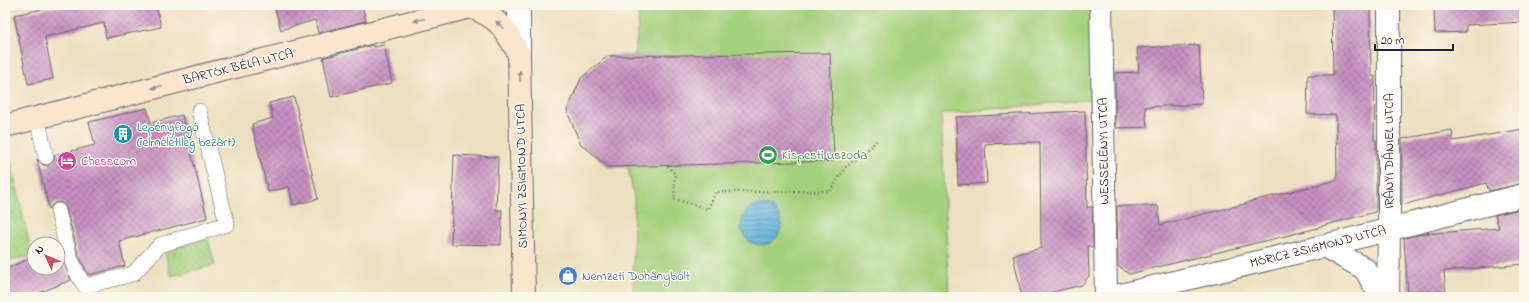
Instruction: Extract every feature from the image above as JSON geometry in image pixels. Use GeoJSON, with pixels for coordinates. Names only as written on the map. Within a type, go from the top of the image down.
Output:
{"type":"FeatureCollection","features":[{"type":"Feature","properties":{"kind":"main road","name":"SIMONYI ZSIGMOND UTCA"},"geometry":{"type":"LineString","coordinates":[[470,7],[486,13],[504,27],[519,54],[524,297]]}},
{"type":"Feature","properties":{"kind":"main road","name":"BARTÓK BÉLA UTCA"},"geometry":{"type":"LineString","coordinates":[[5,126],[470,7]]}},
{"type":"Feature","properties":{"kind":"street","name":"SIMONYI ZSIGMOND UTCA"},"geometry":{"type":"LineString","coordinates":[[519,5],[519,54]]}},
{"type":"Feature","properties":{"kind":"street","name":"WESSELÉNYI UTCA"},"geometry":{"type":"LineString","coordinates":[[1101,5],[1106,297]]}},
{"type":"Feature","properties":{"kind":"street","name":"IRÁNYI DÁNIEL UTCA"},"geometry":{"type":"LineString","coordinates":[[1388,297],[1389,5]]}},
{"type":"Feature","properties":{"kind":"street","name":"MÓRICZ ZSIGMOND UTCA"},"geometry":{"type":"LineString","coordinates":[[1112,297],[1324,246],[1524,195]]}},
{"type":"Feature","properties":{"kind":"street"},"geometry":{"type":"LineString","coordinates":[[1324,246],[1364,269],[1381,297]]}},
{"type":"Feature","properties":{"kind":"lane"},"geometry":{"type":"LineString","coordinates":[[58,211],[68,254],[76,273],[85,286],[133,274],[160,245],[227,224],[199,111]]}},
{"type":"Feature","properties":{"kind":"lane"},"geometry":{"type":"LineString","coordinates":[[37,118],[46,157]]}},
{"type":"Feature","properties":{"kind":"path"},"geometry":{"type":"LineString","coordinates":[[668,166],[675,174],[674,199],[708,209],[716,192],[830,191],[846,167],[879,139]]}},
{"type":"Feature","properties":{"kind":"green space","name":"Kispesti uszoda"},"geometry":{"type":"Polygon","coordinates":[[[640,5],[1092,5],[1096,99],[941,114],[949,297],[633,297],[634,198],[628,167],[608,167],[580,143],[567,111],[581,78],[608,56],[635,56],[640,5]]]}},
{"type":"Feature","properties":{"kind":"green space"},"geometry":{"type":"Polygon","coordinates":[[[11,161],[28,236],[26,236],[26,257],[5,261],[5,162],[11,161]]]}},
{"type":"Feature","properties":{"kind":"green space"},"geometry":{"type":"Polygon","coordinates":[[[208,239],[215,265],[171,276],[164,250],[208,239]]]}},
{"type":"Feature","properties":{"kind":"water"},"geometry":{"type":"Polygon","coordinates":[[[761,205],[775,211],[781,225],[775,239],[761,245],[747,239],[741,225],[747,211],[761,205]]]}},
{"type":"Feature","properties":{"kind":"building"},"geometry":{"type":"Polygon","coordinates":[[[64,5],[156,5],[161,27],[106,38],[104,23],[45,37],[53,79],[28,84],[14,15],[64,5]]]}},
{"type":"Feature","properties":{"kind":"building"},"geometry":{"type":"Polygon","coordinates":[[[274,5],[362,5],[366,21],[318,33],[315,20],[281,30],[274,5]]]}},
{"type":"Feature","properties":{"kind":"building"},"geometry":{"type":"Polygon","coordinates":[[[1332,5],[1370,5],[1371,76],[1375,76],[1375,212],[1318,228],[1129,274],[1118,266],[1117,206],[1158,206],[1160,225],[1337,180],[1336,115],[1307,114],[1308,75],[1333,75],[1332,5]]]}},
{"type":"Feature","properties":{"kind":"building"},"geometry":{"type":"Polygon","coordinates":[[[1434,5],[1524,5],[1524,22],[1466,25],[1466,32],[1435,33],[1434,5]]]}},
{"type":"Feature","properties":{"kind":"building"},"geometry":{"type":"Polygon","coordinates":[[[373,45],[374,47],[384,45],[392,83],[331,97],[323,58],[373,45]]]}},
{"type":"Feature","properties":{"kind":"building"},"geometry":{"type":"Polygon","coordinates":[[[1199,45],[1202,104],[1145,107],[1147,127],[1116,128],[1115,73],[1139,72],[1137,48],[1199,45]]]}},
{"type":"Feature","properties":{"kind":"building","name":"Kispesti uszoda"},"geometry":{"type":"Polygon","coordinates":[[[830,53],[834,161],[608,167],[580,143],[567,111],[581,78],[608,56],[830,53]]]}},
{"type":"Feature","properties":{"kind":"building"},"geometry":{"type":"Polygon","coordinates":[[[294,97],[318,199],[293,205],[289,187],[268,192],[252,124],[273,118],[269,103],[294,97]]]}},
{"type":"Feature","properties":{"kind":"building"},"geometry":{"type":"Polygon","coordinates":[[[147,108],[151,123],[182,115],[207,218],[119,241],[125,266],[89,275],[79,256],[65,205],[60,202],[56,202],[49,209],[37,159],[43,165],[48,166],[54,160],[55,155],[95,145],[89,122],[147,108]]]}},
{"type":"Feature","properties":{"kind":"building"},"geometry":{"type":"Polygon","coordinates":[[[1085,111],[1087,207],[1092,207],[1093,248],[1088,245],[1089,276],[1082,285],[1033,297],[1022,297],[1013,255],[1041,248],[1040,142],[985,144],[987,183],[958,185],[956,117],[1085,111]]]}},
{"type":"Feature","properties":{"kind":"building"},"geometry":{"type":"Polygon","coordinates":[[[1524,129],[1524,183],[1489,191],[1486,183],[1402,205],[1402,139],[1452,130],[1453,141],[1524,129]]]}},
{"type":"Feature","properties":{"kind":"building"},"geometry":{"type":"Polygon","coordinates":[[[454,155],[498,157],[496,210],[502,210],[501,245],[451,244],[454,155]]]}},
{"type":"Feature","properties":{"kind":"building"},"geometry":{"type":"Polygon","coordinates":[[[1524,208],[1524,264],[1444,271],[1446,297],[1408,297],[1404,238],[1422,234],[1499,228],[1495,215],[1524,208]]]}},
{"type":"Feature","properties":{"kind":"building"},"geometry":{"type":"Polygon","coordinates":[[[26,260],[26,276],[66,276],[66,268],[71,280],[29,297],[5,297],[5,269],[26,260]]]}},
{"type":"Feature","properties":{"kind":"place","name":"Lepényfogó (elméletileg bezárt)"},"geometry":{"type":"Point","coordinates":[123,134]}},
{"type":"Feature","properties":{"kind":"place","name":"Kispesti uszoda"},"geometry":{"type":"Point","coordinates":[768,155]}},
{"type":"Feature","properties":{"kind":"place","name":"Chesscom"},"geometry":{"type":"Point","coordinates":[67,161]}},
{"type":"Feature","properties":{"kind":"place","name":"Nemzeti Dohánybolt"},"geometry":{"type":"Point","coordinates":[568,276]}}]}
